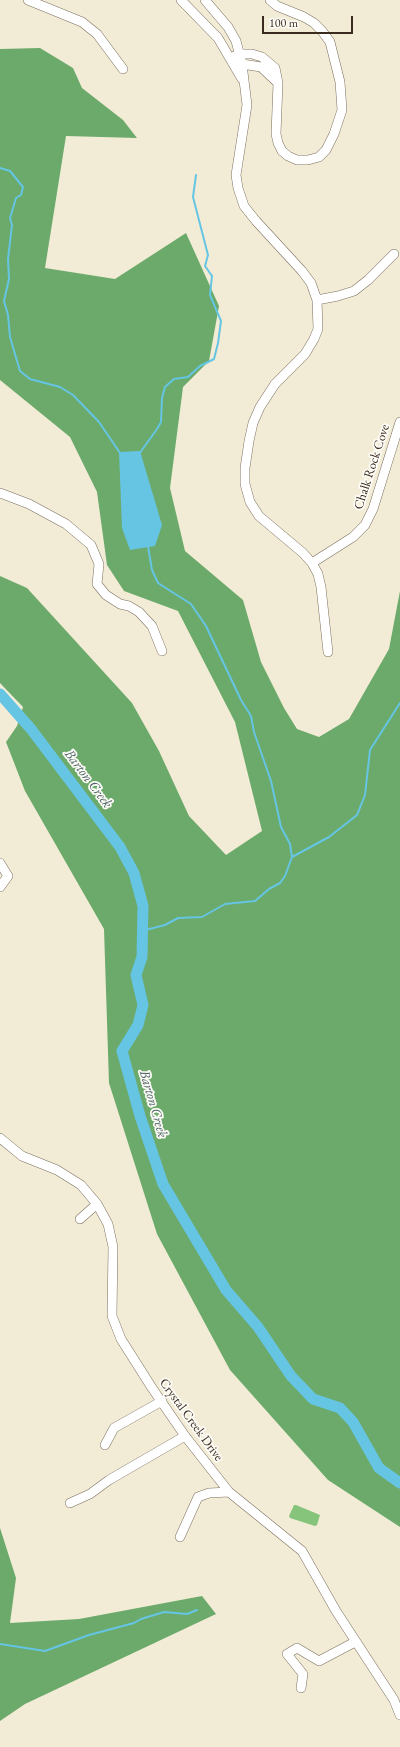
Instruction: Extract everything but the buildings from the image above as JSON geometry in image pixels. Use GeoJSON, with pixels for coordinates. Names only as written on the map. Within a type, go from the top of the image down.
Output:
{"type":"FeatureCollection","features":[{"type":"Feature","properties":{"kind":"street"},"geometry":{"type":"LineString","coordinates":[[28,0],[82,22],[97,34],[123,69]]}},
{"type":"Feature","properties":{"kind":"street"},"geometry":{"type":"LineString","coordinates":[[181,0],[218,38],[230,58],[239,65],[261,67],[278,83]]}},
{"type":"Feature","properties":{"kind":"street"},"geometry":{"type":"LineString","coordinates":[[205,0],[228,27],[236,41],[240,54],[239,65],[247,105],[236,175],[238,188],[244,206],[302,271],[311,283],[317,300],[319,313],[318,329],[314,339],[305,354],[275,384],[260,407],[254,423],[245,468],[245,484],[250,502],[259,516],[312,563],[318,574],[321,587],[328,652]]}},
{"type":"Feature","properties":{"kind":"street"},"geometry":{"type":"LineString","coordinates":[[230,58],[240,54],[252,54],[262,57],[275,68],[278,83],[276,134],[278,143],[282,151],[288,156],[298,160],[308,160],[319,157],[326,150],[334,134],[342,110],[340,82],[335,56],[330,42],[314,23],[304,17],[277,6],[270,0]]}},
{"type":"Feature","properties":{"kind":"street"},"geometry":{"type":"LineString","coordinates":[[218,38],[228,27]]}},
{"type":"Feature","properties":{"kind":"street"},"geometry":{"type":"LineString","coordinates":[[317,300],[354,291],[368,280],[394,254]]}},
{"type":"Feature","properties":{"kind":"street","name":"Chalk Rock Cove"},"geometry":{"type":"LineString","coordinates":[[312,563],[353,537],[365,525],[373,509],[400,422]]}},
{"type":"Feature","properties":{"kind":"street"},"geometry":{"type":"LineString","coordinates":[[0,493],[29,504],[66,524],[91,545],[99,564],[97,584],[106,595],[120,604],[129,606],[139,612],[152,626],[162,652]]}},
{"type":"Feature","properties":{"kind":"street"},"geometry":{"type":"LineString","coordinates":[[0,863],[8,876],[0,887]]}},
{"type":"Feature","properties":{"kind":"street","name":"Crystal Creek Drive"},"geometry":{"type":"LineString","coordinates":[[0,1138],[22,1156],[57,1170],[81,1185],[97,1204],[108,1224],[113,1247],[112,1316],[121,1339],[185,1436],[228,1492],[302,1551],[355,1642],[394,1700],[400,1715]]}},
{"type":"Feature","properties":{"kind":"street"},"geometry":{"type":"LineString","coordinates":[[80,1219],[97,1204]]}},
{"type":"Feature","properties":{"kind":"street"},"geometry":{"type":"LineString","coordinates":[[105,1445],[114,1428],[162,1401]]}},
{"type":"Feature","properties":{"kind":"street"},"geometry":{"type":"LineString","coordinates":[[70,1503],[90,1494],[109,1480],[185,1436]]}},
{"type":"Feature","properties":{"kind":"street"},"geometry":{"type":"LineString","coordinates":[[180,1537],[198,1497],[209,1493],[228,1492]]}},
{"type":"Feature","properties":{"kind":"street"},"geometry":{"type":"LineString","coordinates":[[300,1688],[303,1674],[287,1654],[297,1648],[319,1661],[355,1642]]}},
{"type":"Feature","properties":{"kind":"green space"},"geometry":{"type":"Polygon","coordinates":[[[40,48],[73,68],[82,88],[123,120],[137,138],[66,136],[45,268],[115,279],[186,233],[219,306],[209,361],[183,387],[170,488],[185,551],[243,600],[261,662],[284,708],[297,729],[319,737],[349,719],[389,649],[400,591],[400,1527],[328,1480],[230,1370],[157,1234],[109,1083],[104,929],[25,791],[6,742],[17,726],[23,707],[0,683],[0,576],[27,588],[132,703],[159,751],[189,816],[226,855],[262,831],[235,722],[178,611],[124,591],[107,565],[97,492],[70,437],[0,380],[0,49],[40,48]]]}},
{"type":"Feature","properties":{"kind":"green space"},"geometry":{"type":"Polygon","coordinates":[[[294,1505],[320,1515],[317,1525],[315,1526],[290,1518],[289,1516],[294,1505]]]}},
{"type":"Feature","properties":{"kind":"green space"},"geometry":{"type":"Polygon","coordinates":[[[0,1528],[16,1578],[10,1623],[79,1619],[202,1596],[216,1614],[25,1704],[0,1721],[0,1528]]]}},
{"type":"Feature","properties":{"kind":"water"},"geometry":{"type":"Polygon","coordinates":[[[140,451],[162,525],[155,546],[130,550],[122,528],[119,452],[140,451]]]}},
{"type":"Feature","properties":{"kind":"waterway"},"geometry":{"type":"LineString","coordinates":[[0,168],[10,171],[23,187],[21,195],[16,198],[10,218],[12,225],[8,259],[9,279],[4,301],[8,315],[10,337],[20,371],[30,379],[60,387],[73,395],[99,422],[120,453]]}},
{"type":"Feature","properties":{"kind":"waterway"},"geometry":{"type":"LineString","coordinates":[[139,454],[161,422],[162,398],[165,387],[174,379],[188,377],[200,366],[214,359],[218,343],[221,321],[210,295],[212,276],[205,266],[208,255],[193,197],[196,175]]}},
{"type":"Feature","properties":{"kind":"waterway"},"geometry":{"type":"LineString","coordinates":[[148,546],[152,570],[158,583],[191,604],[206,626],[241,700],[251,716],[254,732],[271,781],[281,827],[290,844],[292,857]]}},
{"type":"Feature","properties":{"kind":"waterway","name":"Barton Creek"},"geometry":{"type":"LineString","coordinates":[[0,694],[31,729],[120,847],[134,873],[143,906],[142,957],[136,975],[143,1005],[138,1025],[122,1051],[140,1116],[163,1184],[226,1290],[258,1327],[291,1376],[313,1399],[340,1408],[353,1422],[379,1468],[400,1483]]}},
{"type":"Feature","properties":{"kind":"waterway"},"geometry":{"type":"LineString","coordinates":[[142,931],[165,925],[178,918],[202,917],[225,904],[255,901],[269,889],[280,883],[285,876],[292,857],[329,837],[357,815],[365,795],[370,750],[400,703]]}},
{"type":"Feature","properties":{"kind":"waterway"},"geometry":{"type":"LineString","coordinates":[[0,1644],[45,1651],[89,1635],[134,1623],[141,1619],[164,1612],[187,1614],[197,1610]]}}]}
